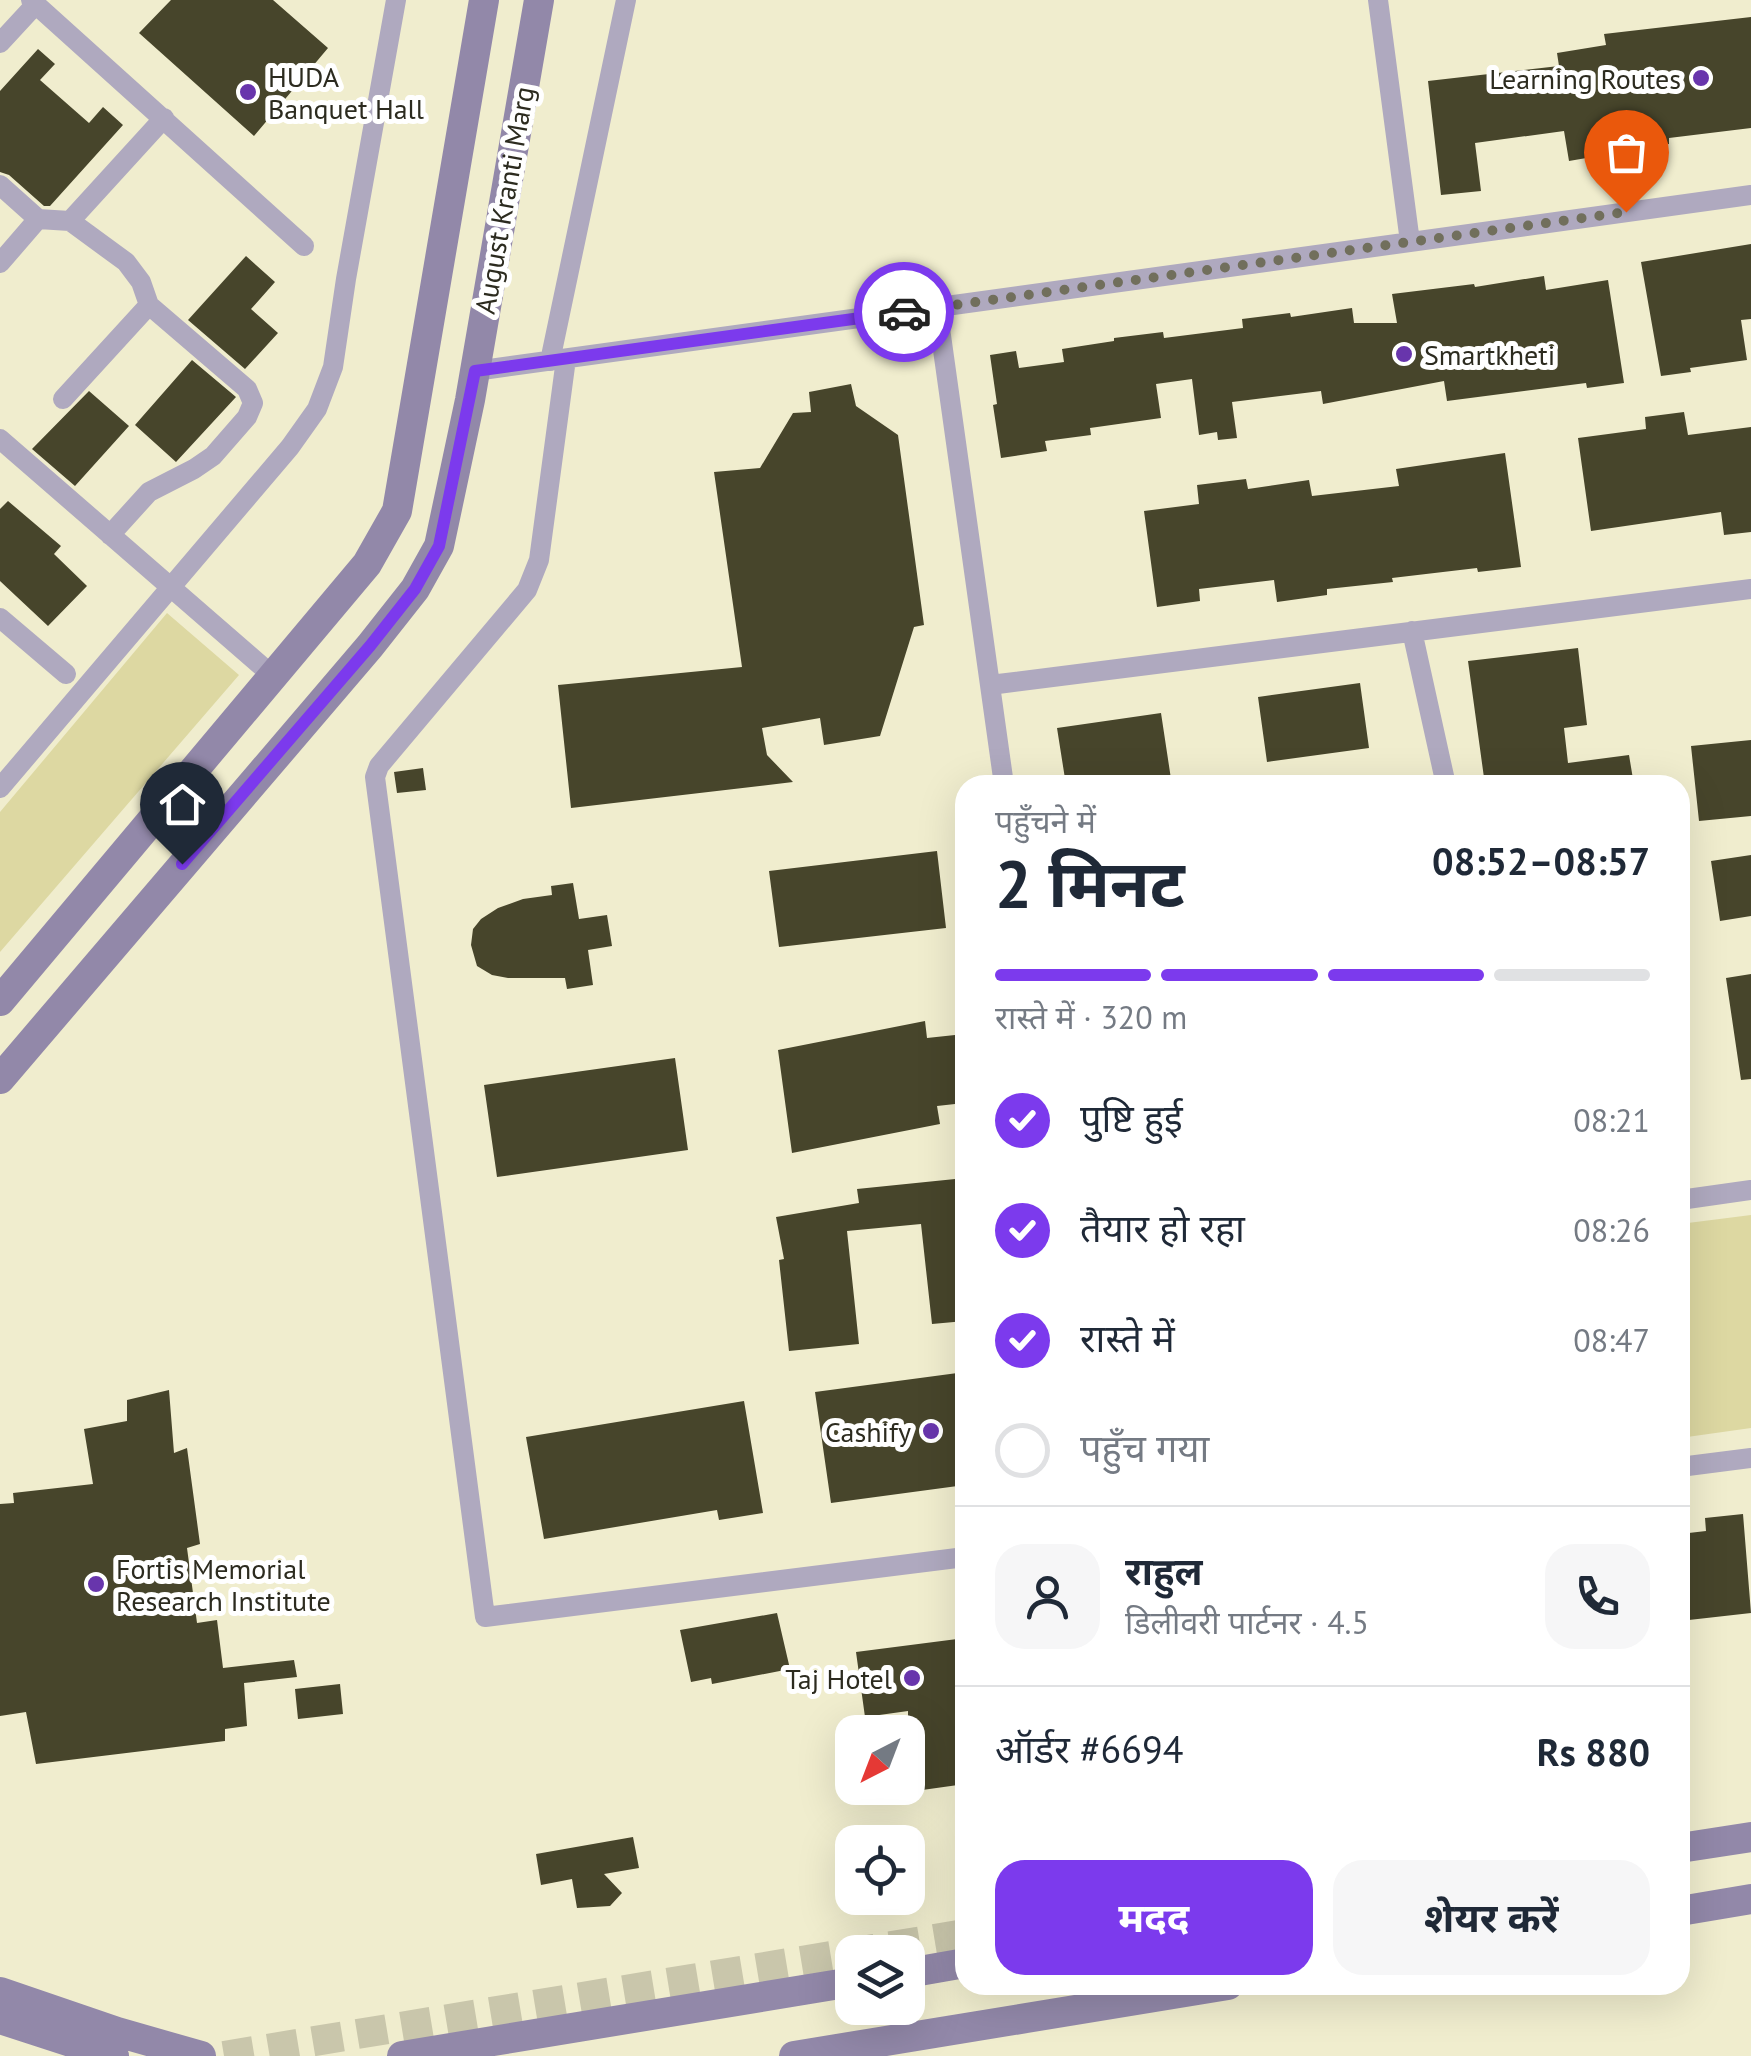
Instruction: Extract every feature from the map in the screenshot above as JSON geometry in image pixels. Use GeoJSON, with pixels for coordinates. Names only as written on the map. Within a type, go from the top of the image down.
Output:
{"type":"FeatureCollection","features":[{"type":"Feature","properties":{"kind":"main road","name":"August Kranti Marg"},"geometry":{"type":"LineString","coordinates":[[0,1001],[367,564],[396,511],[484,0]]}},
{"type":"Feature","properties":{"kind":"main road","name":"August Kranti Marg"},"geometry":{"type":"LineString","coordinates":[[0,1079],[370,646],[415,589],[439,546],[475,371],[539,0]]}},
{"type":"Feature","properties":{"kind":"main road"},"geometry":{"type":"LineString","coordinates":[[1690,1846],[1751,1837]]}},
{"type":"Feature","properties":{"kind":"main road"},"geometry":{"type":"LineString","coordinates":[[1690,1909],[1751,1899]]}},
{"type":"Feature","properties":{"kind":"main road"},"geometry":{"type":"LineString","coordinates":[[925,1969],[955,1965]]}},
{"type":"Feature","properties":{"kind":"main road"},"geometry":{"type":"LineString","coordinates":[[402,2056],[835,1985]]}},
{"type":"Feature","properties":{"kind":"main road"},"geometry":{"type":"LineString","coordinates":[[0,1992],[201,2056]]}},
{"type":"Feature","properties":{"kind":"main road"},"geometry":{"type":"LineString","coordinates":[[794,2056],[1167,1995]]}},
{"type":"Feature","properties":{"kind":"main road"},"geometry":{"type":"LineString","coordinates":[[0,2019],[114,2056]]}},
{"type":"Feature","properties":{"kind":"main road"},"geometry":{"type":"LineString","coordinates":[[506,2056],[526,2056]]}},
{"type":"Feature","properties":{"kind":"street"},"geometry":{"type":"LineString","coordinates":[[0,788],[290,446],[317,409],[333,367],[396,0]]}},
{"type":"Feature","properties":{"kind":"street"},"geometry":{"type":"LineString","coordinates":[[626,0],[558,360],[539,560],[527,590],[380,766],[375,777],[485,1618],[955,1558]]}},
{"type":"Feature","properties":{"kind":"street"},"geometry":{"type":"LineString","coordinates":[[1378,0],[1410,242]]}},
{"type":"Feature","properties":{"kind":"street"},"geometry":{"type":"LineString","coordinates":[[0,43],[34,2],[304,246]]}},
{"type":"Feature","properties":{"kind":"street"},"geometry":{"type":"LineString","coordinates":[[70,221],[164,118]]}},
{"type":"Feature","properties":{"kind":"street"},"geometry":{"type":"LineString","coordinates":[[0,185],[38,220],[70,221],[126,262],[141,282],[149,305],[247,389],[253,403],[248,417],[213,456],[149,492],[110,535]]}},
{"type":"Feature","properties":{"kind":"street"},"geometry":{"type":"LineString","coordinates":[[475,371],[1751,195]]}},
{"type":"Feature","properties":{"kind":"street"},"geometry":{"type":"LineString","coordinates":[[1,259],[38,220]]}},
{"type":"Feature","properties":{"kind":"street"},"geometry":{"type":"LineString","coordinates":[[63,399],[149,305]]}},
{"type":"Feature","properties":{"kind":"street"},"geometry":{"type":"LineString","coordinates":[[937,308],[1003,775]]}},
{"type":"Feature","properties":{"kind":"street"},"geometry":{"type":"LineString","coordinates":[[0,439],[273,676]]}},
{"type":"Feature","properties":{"kind":"street"},"geometry":{"type":"LineString","coordinates":[[990,685],[1751,589]]}},
{"type":"Feature","properties":{"kind":"street"},"geometry":{"type":"LineString","coordinates":[[0,618],[66,674]]}},
{"type":"Feature","properties":{"kind":"street"},"geometry":{"type":"LineString","coordinates":[[1412,631],[1444,775]]}},
{"type":"Feature","properties":{"kind":"street"},"geometry":{"type":"LineString","coordinates":[[1690,1199],[1751,1190]]}},
{"type":"Feature","properties":{"kind":"street"},"geometry":{"type":"LineString","coordinates":[[1690,1466],[1751,1458]]}},
{"type":"Feature","properties":{"kind":"shaded area"},"geometry":{"type":"Polygon","coordinates":[[[167,613],[239,675],[0,952],[0,812],[167,613]]]}},
{"type":"Feature","properties":{"kind":"shaded area"},"geometry":{"type":"Polygon","coordinates":[[[1751,1215],[1751,1428],[1690,1437],[1690,1223],[1751,1215]]]}},
{"type":"Feature","properties":{"kind":"building","name":"HUDA Banquet Hall"},"geometry":{"type":"Polygon","coordinates":[[[171,0],[273,0],[328,48],[254,136],[139,33],[171,0]]]}},
{"type":"Feature","properties":{"kind":"building"},"geometry":{"type":"Polygon","coordinates":[[[1751,17],[1751,128],[1669,138],[1669,144],[1597,152],[1598,156],[1569,161],[1564,131],[1475,143],[1481,191],[1441,195],[1428,81],[1559,66],[1557,53],[1606,45],[1604,34],[1751,17]]]}},
{"type":"Feature","properties":{"kind":"building"},"geometry":{"type":"Polygon","coordinates":[[[38,49],[55,64],[40,80],[89,123],[103,107],[123,125],[50,206],[44,206],[9,175],[0,172],[0,91],[38,49]]]}},
{"type":"Feature","properties":{"kind":"building"},"geometry":{"type":"Polygon","coordinates":[[[1751,244],[1751,319],[1741,320],[1747,360],[1661,376],[1641,262],[1751,244]]]}},
{"type":"Feature","properties":{"kind":"building"},"geometry":{"type":"Polygon","coordinates":[[[246,256],[275,282],[251,309],[278,333],[245,369],[188,320],[246,256]]]}},
{"type":"Feature","properties":{"kind":"building"},"geometry":{"type":"Polygon","coordinates":[[[1544,276],[1546,290],[1608,280],[1624,383],[1587,388],[1586,383],[1447,401],[1444,381],[1323,404],[1321,391],[1232,402],[1237,438],[1218,440],[1217,432],[1199,435],[1192,379],[1156,384],[1161,418],[1090,428],[1091,435],[1045,441],[1047,451],[1001,458],[990,355],[1016,351],[1019,368],[1064,362],[1062,349],[1114,338],[1163,332],[1164,338],[1243,328],[1242,319],[1352,308],[1354,323],[1397,323],[1392,294],[1544,276]]]}},
{"type":"Feature","properties":{"kind":"building"},"geometry":{"type":"Polygon","coordinates":[[[192,360],[236,397],[176,462],[135,425],[192,360]]]}},
{"type":"Feature","properties":{"kind":"building"},"geometry":{"type":"Polygon","coordinates":[[[851,384],[856,406],[898,435],[924,625],[914,627],[880,736],[824,745],[820,718],[762,728],[767,755],[793,782],[571,808],[558,685],[742,667],[714,472],[760,468],[793,413],[811,412],[809,392],[851,384]]]}},
{"type":"Feature","properties":{"kind":"building"},"geometry":{"type":"Polygon","coordinates":[[[89,391],[129,426],[75,486],[32,449],[89,391]]]}},
{"type":"Feature","properties":{"kind":"building"},"geometry":{"type":"Polygon","coordinates":[[[1684,412],[1688,435],[1751,427],[1751,532],[1724,535],[1721,512],[1591,531],[1578,438],[1646,429],[1645,417],[1684,412]]]}},
{"type":"Feature","properties":{"kind":"building"},"geometry":{"type":"Polygon","coordinates":[[[1505,453],[1521,567],[1392,578],[1393,582],[1327,589],[1327,595],[1277,602],[1274,580],[1199,589],[1200,601],[1157,607],[1144,511],[1199,504],[1197,485],[1246,479],[1248,489],[1309,480],[1312,496],[1399,486],[1396,469],[1505,453]]]}},
{"type":"Feature","properties":{"kind":"building"},"geometry":{"type":"Polygon","coordinates":[[[8,501],[61,546],[54,554],[87,586],[48,626],[0,581],[0,509],[8,501]]]}},
{"type":"Feature","properties":{"kind":"building"},"geometry":{"type":"Polygon","coordinates":[[[1578,648],[1587,725],[1564,728],[1568,763],[1629,755],[1632,775],[1484,775],[1468,661],[1578,648]]]}},
{"type":"Feature","properties":{"kind":"building"},"geometry":{"type":"Polygon","coordinates":[[[1360,683],[1369,748],[1267,762],[1258,697],[1360,683]]]}},
{"type":"Feature","properties":{"kind":"building"},"geometry":{"type":"Polygon","coordinates":[[[1161,713],[1170,775],[1064,775],[1057,728],[1161,713]]]}},
{"type":"Feature","properties":{"kind":"building"},"geometry":{"type":"Polygon","coordinates":[[[1751,740],[1751,816],[1699,821],[1691,746],[1751,740]]]}},
{"type":"Feature","properties":{"kind":"building"},"geometry":{"type":"Polygon","coordinates":[[[423,768],[426,790],[397,793],[394,772],[423,768]]]}},
{"type":"Feature","properties":{"kind":"building"},"geometry":{"type":"Polygon","coordinates":[[[937,851],[946,928],[779,947],[769,871],[937,851]]]}},
{"type":"Feature","properties":{"kind":"building"},"geometry":{"type":"Polygon","coordinates":[[[1751,855],[1751,916],[1720,921],[1711,861],[1751,855]]]}},
{"type":"Feature","properties":{"kind":"building"},"geometry":{"type":"Polygon","coordinates":[[[573,883],[579,919],[607,915],[612,946],[588,950],[593,985],[567,989],[565,978],[508,978],[477,966],[471,945],[473,929],[481,919],[523,899],[552,895],[551,886],[573,883]]]}},
{"type":"Feature","properties":{"kind":"building"},"geometry":{"type":"Polygon","coordinates":[[[1751,974],[1751,1079],[1741,1080],[1726,978],[1751,974]]]}},
{"type":"Feature","properties":{"kind":"building"},"geometry":{"type":"Polygon","coordinates":[[[925,1021],[927,1038],[955,1035],[955,1104],[937,1106],[940,1124],[792,1153],[778,1050],[925,1021]]]}},
{"type":"Feature","properties":{"kind":"building"},"geometry":{"type":"Polygon","coordinates":[[[675,1058],[688,1150],[497,1177],[484,1085],[675,1058]]]}},
{"type":"Feature","properties":{"kind":"building"},"geometry":{"type":"Polygon","coordinates":[[[955,1179],[955,1322],[932,1324],[921,1224],[847,1231],[859,1344],[789,1351],[779,1260],[784,1259],[776,1217],[859,1203],[857,1189],[955,1179]]]}},
{"type":"Feature","properties":{"kind":"building"},"geometry":{"type":"Polygon","coordinates":[[[955,1373],[955,1486],[831,1503],[815,1392],[955,1373]]]}},
{"type":"Feature","properties":{"kind":"building","name":"Fortis Memorial Research Institute"},"geometry":{"type":"Polygon","coordinates":[[[169,1390],[174,1453],[187,1448],[200,1544],[187,1548],[197,1623],[217,1620],[223,1668],[294,1660],[297,1677],[244,1683],[247,1726],[225,1729],[225,1741],[36,1764],[26,1712],[0,1716],[0,1504],[14,1503],[13,1493],[93,1484],[84,1429],[127,1421],[127,1400],[169,1390]]]}},
{"type":"Feature","properties":{"kind":"building"},"geometry":{"type":"Polygon","coordinates":[[[744,1401],[763,1513],[719,1520],[717,1510],[544,1539],[526,1437],[744,1401]]]}},
{"type":"Feature","properties":{"kind":"building"},"geometry":{"type":"Polygon","coordinates":[[[1743,1514],[1751,1613],[1690,1620],[1690,1533],[1706,1531],[1705,1518],[1743,1514]]]}},
{"type":"Feature","properties":{"kind":"building"},"geometry":{"type":"Polygon","coordinates":[[[777,1613],[790,1669],[712,1684],[711,1678],[691,1682],[680,1630],[777,1613]]]}},
{"type":"Feature","properties":{"kind":"building","name":"Taj Hotel"},"geometry":{"type":"Polygon","coordinates":[[[955,1639],[955,1785],[925,1790],[925,1715],[908,1715],[908,1711],[865,1715],[856,1652],[955,1639]]]}},
{"type":"Feature","properties":{"kind":"building"},"geometry":{"type":"Polygon","coordinates":[[[340,1684],[343,1714],[298,1719],[295,1689],[340,1684]]]}},
{"type":"Feature","properties":{"kind":"building"},"geometry":{"type":"Polygon","coordinates":[[[633,1837],[639,1868],[604,1874],[622,1893],[610,1906],[577,1908],[572,1879],[541,1885],[536,1854],[633,1837]]]}},
{"type":"Feature","properties":{"kind":"tunnel"},"geometry":{"type":"LineString","coordinates":[[224,2056],[955,1936]]}},
{"type":"Feature","properties":{"kind":"way so far"},"geometry":{"type":"LineString","coordinates":[[904,312],[1626,212]]}},
{"type":"Feature","properties":{"kind":"place","name":"Learning Routes"},"geometry":{"type":"Point","coordinates":[1701,78]}},
{"type":"Feature","properties":{"kind":"place","name":"HUDA Banquet Hall"},"geometry":{"type":"Point","coordinates":[248,92]}},
{"type":"Feature","properties":{"kind":"place","name":"Smartkheti"},"geometry":{"type":"Point","coordinates":[1404,354]}},
{"type":"Feature","properties":{"kind":"place","name":"Cashify"},"geometry":{"type":"Point","coordinates":[931,1431]}},
{"type":"Feature","properties":{"kind":"place","name":"Fortis Memorial Research Institute"},"geometry":{"type":"Point","coordinates":[96,1584]}},
{"type":"Feature","properties":{"kind":"place","name":"Taj Hotel"},"geometry":{"type":"Point","coordinates":[912,1678]}},
{"type":"Feature","properties":{"kind":"route"},"geometry":{"type":"LineString","coordinates":[[182,864],[415,589],[439,546],[475,371],[904,312]]}}]}
